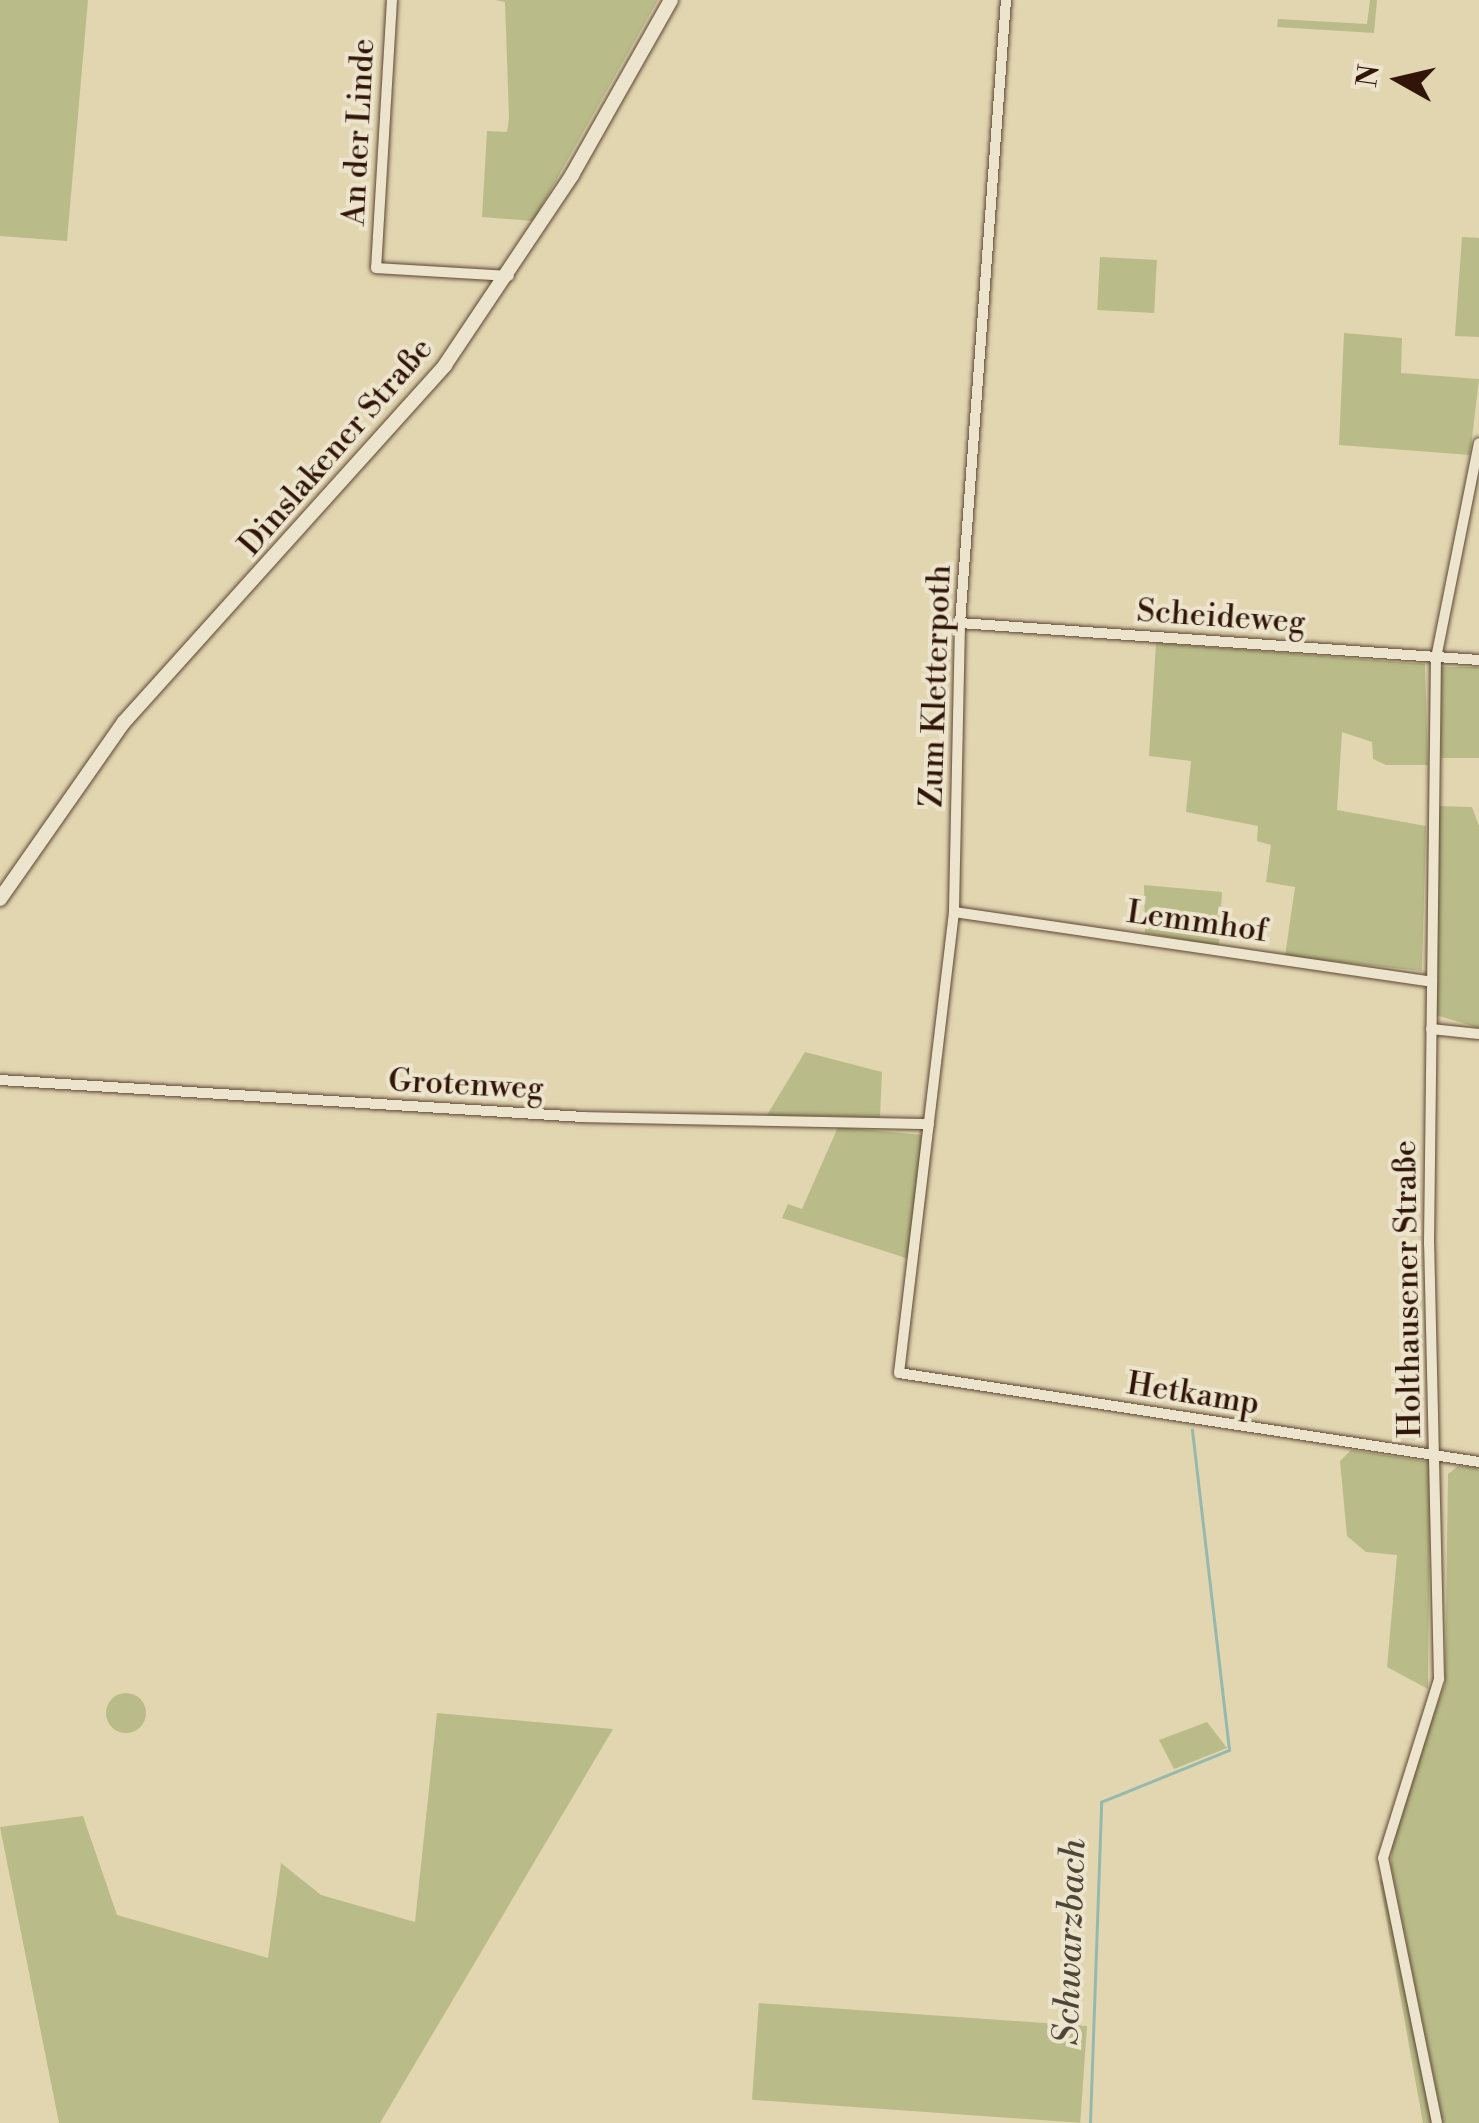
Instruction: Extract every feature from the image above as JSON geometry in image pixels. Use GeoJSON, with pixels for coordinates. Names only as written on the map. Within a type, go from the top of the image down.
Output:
{"type":"FeatureCollection","features":[{"type":"Feature","properties":{"kind":"main road","name":"Dinslakener Straße"},"geometry":{"type":"LineString","coordinates":[[0,899],[124,722],[376,451],[510,276],[672,0]]}},
{"type":"Feature","properties":{"kind":"street","name":"An der Linde"},"geometry":{"type":"LineString","coordinates":[[392,0],[376,268],[510,276]]}},
{"type":"Feature","properties":{"kind":"street","name":"Zum Kletterpoth"},"geometry":{"type":"LineString","coordinates":[[899,1372],[954,912],[960,624],[1006,0]]}},
{"type":"Feature","properties":{"kind":"street","name":"Holthausener Straße"},"geometry":{"type":"LineString","coordinates":[[1436,2123],[1383,1858],[1439,1679],[1432,1029],[1436,658],[1479,443]]}},
{"type":"Feature","properties":{"kind":"street","name":"Scheideweg"},"geometry":{"type":"LineString","coordinates":[[960,624],[1479,660]]}},
{"type":"Feature","properties":{"kind":"street","name":"Lemmhof"},"geometry":{"type":"LineString","coordinates":[[954,912],[1432,982]]}},
{"type":"Feature","properties":{"kind":"street"},"geometry":{"type":"LineString","coordinates":[[1432,1029],[1479,1034]]}},
{"type":"Feature","properties":{"kind":"street","name":"Grotenweg"},"geometry":{"type":"LineString","coordinates":[[0,1080],[584,1117],[929,1124]]}},
{"type":"Feature","properties":{"kind":"street","name":"Hetkamp"},"geometry":{"type":"LineString","coordinates":[[899,1372],[1479,1462]]}},
{"type":"Feature","properties":{"kind":"green space"},"geometry":{"type":"Polygon","coordinates":[[[0,0],[88,0],[67,241],[0,236],[0,0]]]}},
{"type":"Feature","properties":{"kind":"green space"},"geometry":{"type":"Polygon","coordinates":[[[495,0],[658,0],[533,221],[482,217],[487,131],[507,132],[509,118],[505,2],[495,0]]]}},
{"type":"Feature","properties":{"kind":"green space"},"geometry":{"type":"Polygon","coordinates":[[[1370,0],[1377,0],[1374,33],[1277,27],[1278,19],[1367,24],[1370,0]]]}},
{"type":"Feature","properties":{"kind":"green space"},"geometry":{"type":"Polygon","coordinates":[[[1462,237],[1479,238],[1479,337],[1455,336],[1462,237]]]}},
{"type":"Feature","properties":{"kind":"green space"},"geometry":{"type":"Polygon","coordinates":[[[1100,257],[1157,260],[1154,313],[1097,310],[1100,257]]]}},
{"type":"Feature","properties":{"kind":"green space"},"geometry":{"type":"Polygon","coordinates":[[[1344,333],[1402,338],[1401,373],[1479,379],[1470,455],[1339,445],[1344,333]]]}},
{"type":"Feature","properties":{"kind":"green space"},"geometry":{"type":"Polygon","coordinates":[[[1156,643],[1425,664],[1428,765],[1386,765],[1373,759],[1372,742],[1342,732],[1337,810],[1426,826],[1422,971],[1285,956],[1295,887],[1266,882],[1271,845],[1257,841],[1258,826],[1186,812],[1191,761],[1149,756],[1156,643]]]}},
{"type":"Feature","properties":{"kind":"green space"},"geometry":{"type":"Polygon","coordinates":[[[1441,667],[1479,667],[1479,758],[1441,758],[1441,667]]]}},
{"type":"Feature","properties":{"kind":"green space"},"geometry":{"type":"Polygon","coordinates":[[[1437,806],[1472,807],[1479,826],[1479,1028],[1436,1015],[1437,806]]]}},
{"type":"Feature","properties":{"kind":"green space"},"geometry":{"type":"Polygon","coordinates":[[[1144,885],[1222,892],[1219,946],[1145,933],[1144,885]]]}},
{"type":"Feature","properties":{"kind":"green space"},"geometry":{"type":"Polygon","coordinates":[[[805,1052],[882,1072],[880,1117],[767,1115],[805,1052]]]}},
{"type":"Feature","properties":{"kind":"green space"},"geometry":{"type":"Polygon","coordinates":[[[838,1127],[923,1135],[909,1259],[782,1218],[788,1204],[802,1209],[838,1127]]]}},
{"type":"Feature","properties":{"kind":"green space"},"geometry":{"type":"Polygon","coordinates":[[[1351,1450],[1430,1462],[1428,1689],[1387,1667],[1397,1555],[1366,1552],[1347,1536],[1340,1461],[1351,1450]]]}},
{"type":"Feature","properties":{"kind":"green space"},"geometry":{"type":"Polygon","coordinates":[[[1458,1466],[1479,1467],[1479,2123],[1443,2123],[1391,1866],[1393,1823],[1445,1684],[1448,1474],[1458,1466]]]}},
{"type":"Feature","properties":{"kind":"green space"},"geometry":{"type":"Polygon","coordinates":[[[126,1693],[140,1699],[146,1713],[140,1727],[126,1733],[112,1727],[106,1713],[112,1699],[126,1693]]]}},
{"type":"Feature","properties":{"kind":"green space"},"geometry":{"type":"Polygon","coordinates":[[[437,1713],[613,1729],[380,2123],[59,2123],[0,1827],[83,1816],[117,1915],[268,1958],[281,1863],[321,1895],[415,1922],[437,1713]]]}},
{"type":"Feature","properties":{"kind":"green space"},"geometry":{"type":"Polygon","coordinates":[[[1207,1722],[1227,1748],[1174,1769],[1159,1740],[1207,1722]]]}},
{"type":"Feature","properties":{"kind":"green space"},"geometry":{"type":"Polygon","coordinates":[[[1379,1878],[1386,1885],[1435,2123],[1423,2123],[1379,1878]]]}},
{"type":"Feature","properties":{"kind":"green space"},"geometry":{"type":"Polygon","coordinates":[[[759,2003],[1087,2026],[1080,2123],[752,2100],[759,2003]]]}},
{"type":"Feature","properties":{"kind":"waterway","name":"Schwarzbach"},"geometry":{"type":"LineString","coordinates":[[1090,2123],[1101,1802],[1229,1750],[1192,1430]]}}]}
